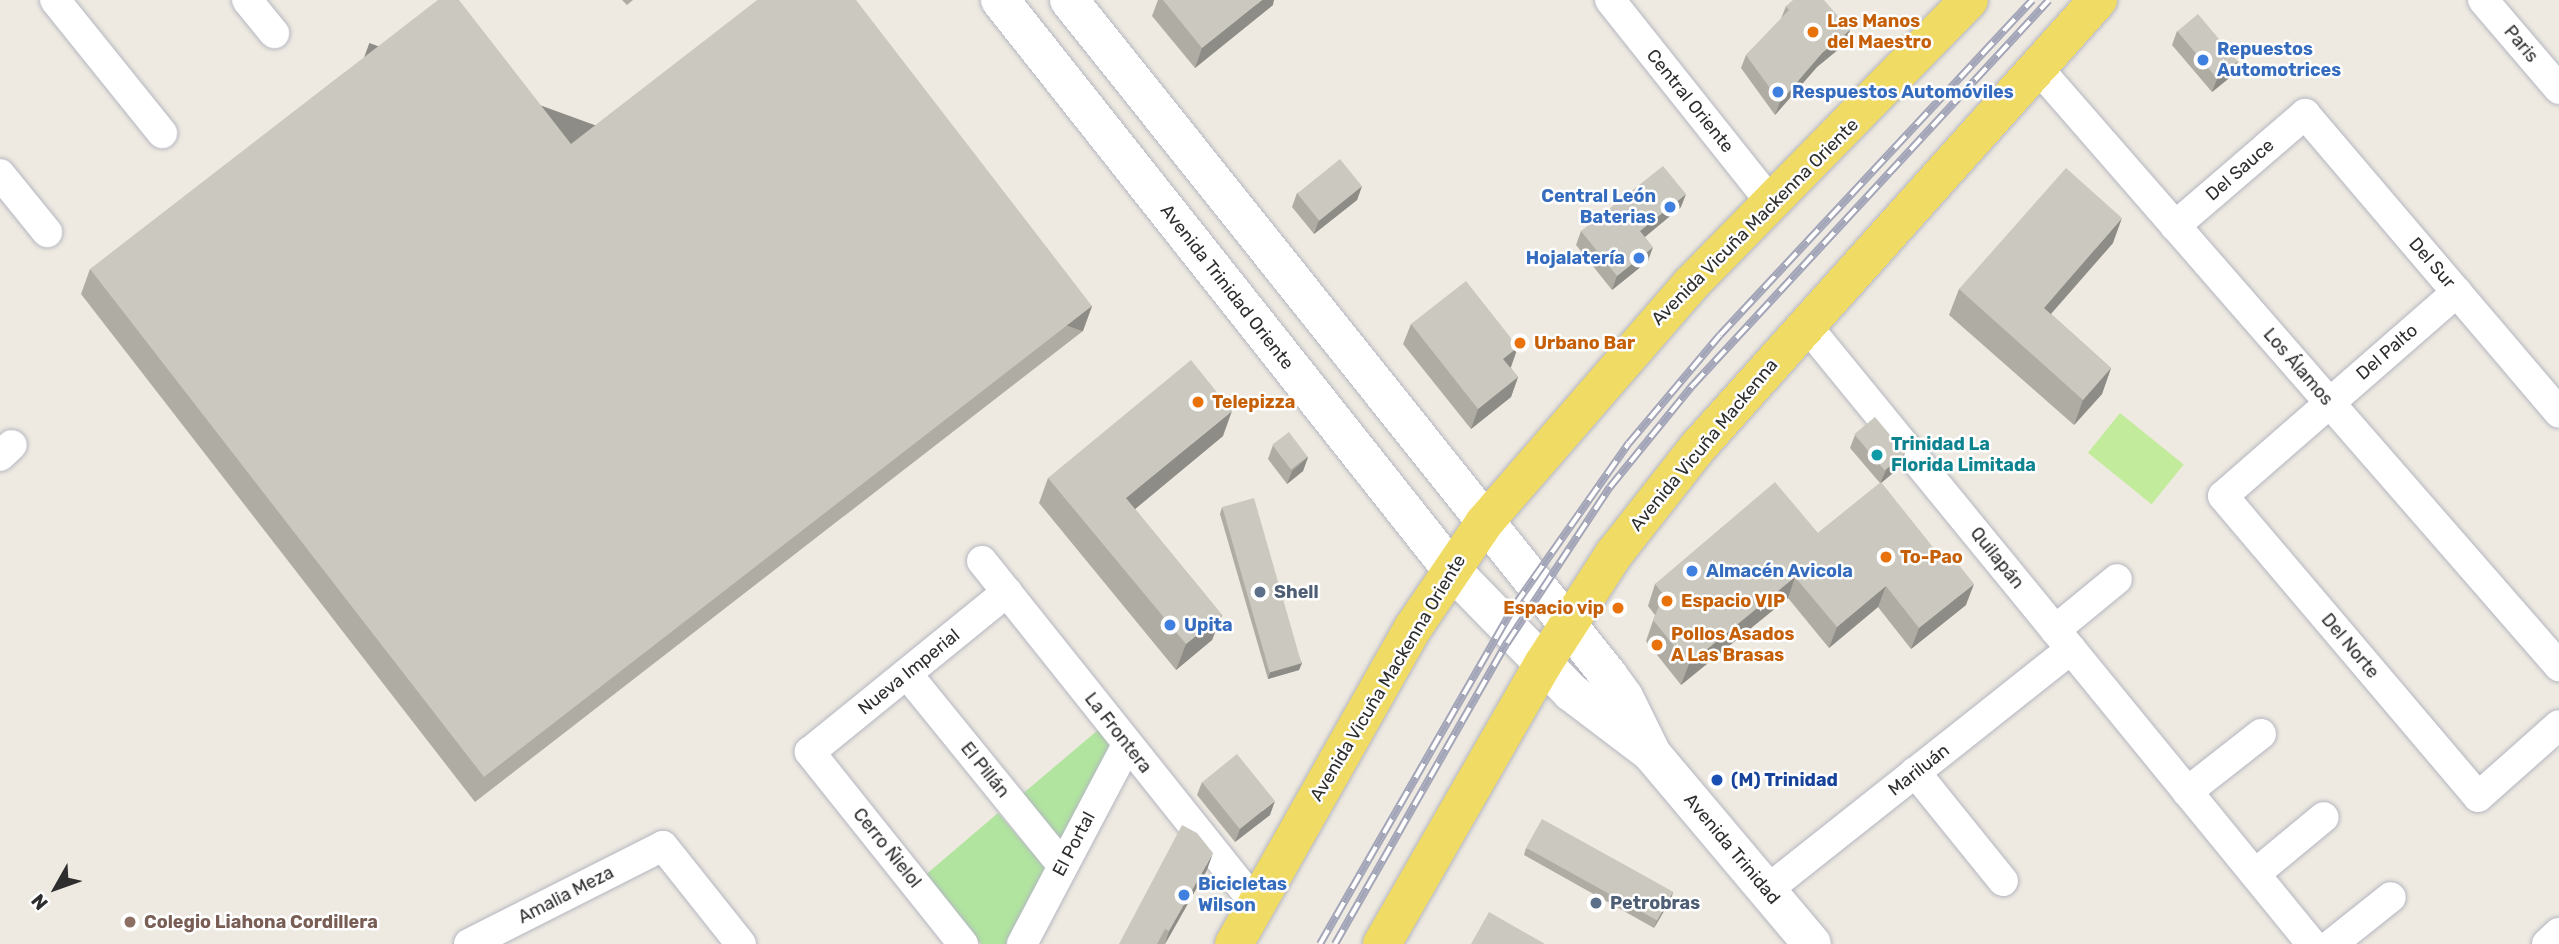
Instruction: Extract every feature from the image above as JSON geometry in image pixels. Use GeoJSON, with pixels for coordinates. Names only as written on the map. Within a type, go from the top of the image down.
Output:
{"type":"FeatureCollection","features":[{"type":"Feature","properties":{"kind":"main road","name":"Avenida Trinidad Oriente"},"geometry":{"type":"LineString","coordinates":[[1000,0],[1451,569],[1543,664]]}},
{"type":"Feature","properties":{"kind":"main road"},"geometry":{"type":"LineString","coordinates":[[1069,0],[1567,625]]}},
{"type":"Feature","properties":{"kind":"main road","name":"Avenida Vicuña Mackenna Oriente"},"geometry":{"type":"LineString","coordinates":[[1234,944],[1451,569],[1484,523],[1616,367],[1770,201],[1873,103],[1969,0]]}},
{"type":"Feature","properties":{"kind":"main road","name":"Avenida Vicuña Mackenna"},"geometry":{"type":"LineString","coordinates":[[1382,944],[1567,625],[1658,496],[1806,325],[2098,0]]}},
{"type":"Feature","properties":{"kind":"main road","name":"Avenida Trinidad"},"geometry":{"type":"LineString","coordinates":[[1567,625],[1624,697],[1652,754]]}},
{"type":"Feature","properties":{"kind":"main road","name":"Avenida Trinidad"},"geometry":{"type":"LineString","coordinates":[[1543,664],[1588,706],[1652,754],[1812,944]]}},
{"type":"Feature","properties":{"kind":"street"},"geometry":{"type":"LineString","coordinates":[[55,0],[162,133]]}},
{"type":"Feature","properties":{"kind":"street"},"geometry":{"type":"LineString","coordinates":[[247,0],[274,33]]}},
{"type":"Feature","properties":{"kind":"street","name":"Central Oriente"},"geometry":{"type":"LineString","coordinates":[[1610,0],[1770,201]]}},
{"type":"Feature","properties":{"kind":"street","name":"Paris"},"geometry":{"type":"LineString","coordinates":[[2483,0],[2559,89]]}},
{"type":"Feature","properties":{"kind":"street","name":"Los Álamos"},"geometry":{"type":"LineString","coordinates":[[2038,67],[2559,666]]}},
{"type":"Feature","properties":{"kind":"street","name":"Del Sauce"},"geometry":{"type":"LineString","coordinates":[[2175,226],[2305,114]]}},
{"type":"Feature","properties":{"kind":"street","name":"Del Sur"},"geometry":{"type":"LineString","coordinates":[[2305,114],[2559,412]]}},
{"type":"Feature","properties":{"kind":"street"},"geometry":{"type":"LineString","coordinates":[[0,174],[47,232]]}},
{"type":"Feature","properties":{"kind":"street","name":"Del Palto"},"geometry":{"type":"LineString","coordinates":[[2223,496],[2457,292]]}},
{"type":"Feature","properties":{"kind":"street","name":"Quilapán"},"geometry":{"type":"LineString","coordinates":[[1806,325],[2312,944]]}},
{"type":"Feature","properties":{"kind":"street","name":"Del Norte"},"geometry":{"type":"LineString","coordinates":[[2223,496],[2478,797],[2559,725]]}},
{"type":"Feature","properties":{"kind":"street","name":"La Frontera"},"geometry":{"type":"LineString","coordinates":[[982,561],[1256,904]]}},
{"type":"Feature","properties":{"kind":"street","name":"Mariluán"},"geometry":{"type":"LineString","coordinates":[[1767,890],[1915,772],[2063,639],[2118,579]]}},
{"type":"Feature","properties":{"kind":"street","name":"Nueva Imperial"},"geometry":{"type":"LineString","coordinates":[[810,752],[1007,592]]}},
{"type":"Feature","properties":{"kind":"street","name":"El Pillán"},"geometry":{"type":"LineString","coordinates":[[907,674],[1063,866]]}},
{"type":"Feature","properties":{"kind":"street"},"geometry":{"type":"LineString","coordinates":[[2187,792],[2261,734]]}},
{"type":"Feature","properties":{"kind":"street","name":"El Portal"},"geometry":{"type":"LineString","coordinates":[[1022,944],[1127,745]]}},
{"type":"Feature","properties":{"kind":"street","name":"Cerro Ñielol"},"geometry":{"type":"LineString","coordinates":[[810,752],[963,944]]}},
{"type":"Feature","properties":{"kind":"street"},"geometry":{"type":"LineString","coordinates":[[1915,772],[2003,881]]}},
{"type":"Feature","properties":{"kind":"street"},"geometry":{"type":"LineString","coordinates":[[2255,874],[2325,817]]}},
{"type":"Feature","properties":{"kind":"street","name":"Amalia Meza"},"geometry":{"type":"LineString","coordinates":[[469,944],[663,846],[741,944]]}},
{"type":"Feature","properties":{"kind":"street"},"geometry":{"type":"LineString","coordinates":[[2332,944],[2391,897]]}},
{"type":"Feature","properties":{"kind":"street"},"geometry":{"type":"LineString","coordinates":[[2547,944],[2559,933]]}},
{"type":"Feature","properties":{"kind":"green space"},"geometry":{"type":"Polygon","coordinates":[[[2120,413],[2184,465],[2152,504],[2088,453],[2120,413]]]}},
{"type":"Feature","properties":{"kind":"green space"},"geometry":{"type":"Polygon","coordinates":[[[1098,730],[1123,759],[1070,856],[1020,796],[1098,730]]]}},
{"type":"Feature","properties":{"kind":"green space"},"geometry":{"type":"Polygon","coordinates":[[[998,813],[1054,878],[1019,944],[981,944],[923,877],[998,813]]]}},
{"type":"Feature","properties":{"kind":"building"},"geometry":{"type":"Polygon","coordinates":[[[438,0],[459,0],[571,144],[757,0],[856,0],[1092,306],[484,777],[90,269],[438,0]]]}},
{"type":"Feature","properties":{"kind":"building"},"geometry":{"type":"Polygon","coordinates":[[[1163,0],[1262,0],[1202,48],[1163,0]]]}},
{"type":"Feature","properties":{"kind":"building"},"geometry":{"type":"Polygon","coordinates":[[[1793,0],[1824,0],[1850,30],[1822,53],[1780,102],[1746,55],[1789,10],[1786,6],[1793,0]]]}},
{"type":"Feature","properties":{"kind":"building"},"geometry":{"type":"Polygon","coordinates":[[[2198,14],[2238,61],[2217,79],[2177,31],[2198,14]]]}},
{"type":"Feature","properties":{"kind":"building"},"geometry":{"type":"Polygon","coordinates":[[[1340,159],[1362,186],[1319,221],[1297,194],[1340,159]]]}},
{"type":"Feature","properties":{"kind":"building"},"geometry":{"type":"Polygon","coordinates":[[[1663,166],[1686,194],[1640,231],[1653,247],[1617,276],[1581,231],[1663,166]]]}},
{"type":"Feature","properties":{"kind":"building"},"geometry":{"type":"Polygon","coordinates":[[[2066,168],[2122,218],[2044,308],[2111,368],[2083,400],[1959,289],[2066,168]]]}},
{"type":"Feature","properties":{"kind":"building"},"geometry":{"type":"Polygon","coordinates":[[[1466,281],[1518,347],[1503,359],[1518,377],[1478,409],[1411,324],[1466,281]]]}},
{"type":"Feature","properties":{"kind":"building"},"geometry":{"type":"Polygon","coordinates":[[[1191,360],[1232,411],[1126,498],[1222,615],[1186,644],[1048,478],[1191,360]]]}},
{"type":"Feature","properties":{"kind":"building"},"geometry":{"type":"Polygon","coordinates":[[[1875,417],[1905,453],[1885,470],[1854,434],[1875,417]]]}},
{"type":"Feature","properties":{"kind":"building"},"geometry":{"type":"Polygon","coordinates":[[[1289,432],[1308,457],[1291,469],[1272,445],[1289,432]]]}},
{"type":"Feature","properties":{"kind":"building"},"geometry":{"type":"Polygon","coordinates":[[[1775,482],[1818,533],[1881,482],[1948,566],[1955,560],[1974,584],[1919,628],[1886,586],[1837,627],[1795,577],[1689,664],[1653,620],[1664,595],[1655,584],[1775,482]]]}},
{"type":"Feature","properties":{"kind":"building","name":"Shell"},"geometry":{"type":"Polygon","coordinates":[[[1254,498],[1301,663],[1270,672],[1222,507],[1254,498]]]}},
{"type":"Feature","properties":{"kind":"building"},"geometry":{"type":"Polygon","coordinates":[[[1237,754],[1275,801],[1240,829],[1202,782],[1237,754]]]}},
{"type":"Feature","properties":{"kind":"building"},"geometry":{"type":"Polygon","coordinates":[[[1542,819],[1673,892],[1657,921],[1526,848],[1542,819]]]}},
{"type":"Feature","properties":{"kind":"building"},"geometry":{"type":"Polygon","coordinates":[[[1182,825],[1197,833],[1213,853],[1169,931],[1165,929],[1157,944],[1119,944],[1182,825]]]}},
{"type":"Feature","properties":{"kind":"building"},"geometry":{"type":"Polygon","coordinates":[[[1489,912],[1545,944],[1471,944],[1489,912]]]}},
{"type":"Feature","properties":{"kind":"railway"},"geometry":{"type":"LineString","coordinates":[[1320,944],[1515,605],[1629,443],[1720,335],[2032,0]]}},
{"type":"Feature","properties":{"kind":"railway"},"geometry":{"type":"LineString","coordinates":[[1335,944],[1507,643],[1610,487],[1693,385],[2049,0]]}},
{"type":"Feature","properties":{"kind":"place","name":"Las Manos del Maestro"},"geometry":{"type":"Point","coordinates":[1813,32]}},
{"type":"Feature","properties":{"kind":"place","name":"Repuestos Automotrices"},"geometry":{"type":"Point","coordinates":[2203,60]}},
{"type":"Feature","properties":{"kind":"place","name":"Respuestos Automóviles"},"geometry":{"type":"Point","coordinates":[1778,92]}},
{"type":"Feature","properties":{"kind":"place","name":"Central León Baterias"},"geometry":{"type":"Point","coordinates":[1670,207]}},
{"type":"Feature","properties":{"kind":"place","name":"Hojalatería"},"geometry":{"type":"Point","coordinates":[1639,258]}},
{"type":"Feature","properties":{"kind":"place","name":"Urbano Bar"},"geometry":{"type":"Point","coordinates":[1520,343]}},
{"type":"Feature","properties":{"kind":"place","name":"Telepizza"},"geometry":{"type":"Point","coordinates":[1198,402]}},
{"type":"Feature","properties":{"kind":"place","name":"Trinidad La Florida Limitada"},"geometry":{"type":"Point","coordinates":[1877,455]}},
{"type":"Feature","properties":{"kind":"place","name":"To-Pao"},"geometry":{"type":"Point","coordinates":[1886,557]}},
{"type":"Feature","properties":{"kind":"place","name":"Almacén Avicola"},"geometry":{"type":"Point","coordinates":[1692,571]}},
{"type":"Feature","properties":{"kind":"place","name":"Shell"},"geometry":{"type":"Point","coordinates":[1260,592]}},
{"type":"Feature","properties":{"kind":"place","name":"Espacio VIP"},"geometry":{"type":"Point","coordinates":[1667,601]}},
{"type":"Feature","properties":{"kind":"place","name":"Espacio vip"},"geometry":{"type":"Point","coordinates":[1618,608]}},
{"type":"Feature","properties":{"kind":"place","name":"Upita"},"geometry":{"type":"Point","coordinates":[1170,625]}},
{"type":"Feature","properties":{"kind":"place","name":"Pollos Asados A Las Brasas"},"geometry":{"type":"Point","coordinates":[1657,645]}},
{"type":"Feature","properties":{"kind":"place","name":"(M) Trinidad"},"geometry":{"type":"Point","coordinates":[1717,780]}},
{"type":"Feature","properties":{"kind":"place","name":"Bicicletas Wilson"},"geometry":{"type":"Point","coordinates":[1184,895]}},
{"type":"Feature","properties":{"kind":"place","name":"Petrobras"},"geometry":{"type":"Point","coordinates":[1596,903]}},
{"type":"Feature","properties":{"kind":"place","name":"Colegio Liahona Cordillera"},"geometry":{"type":"Point","coordinates":[130,922]}}]}
